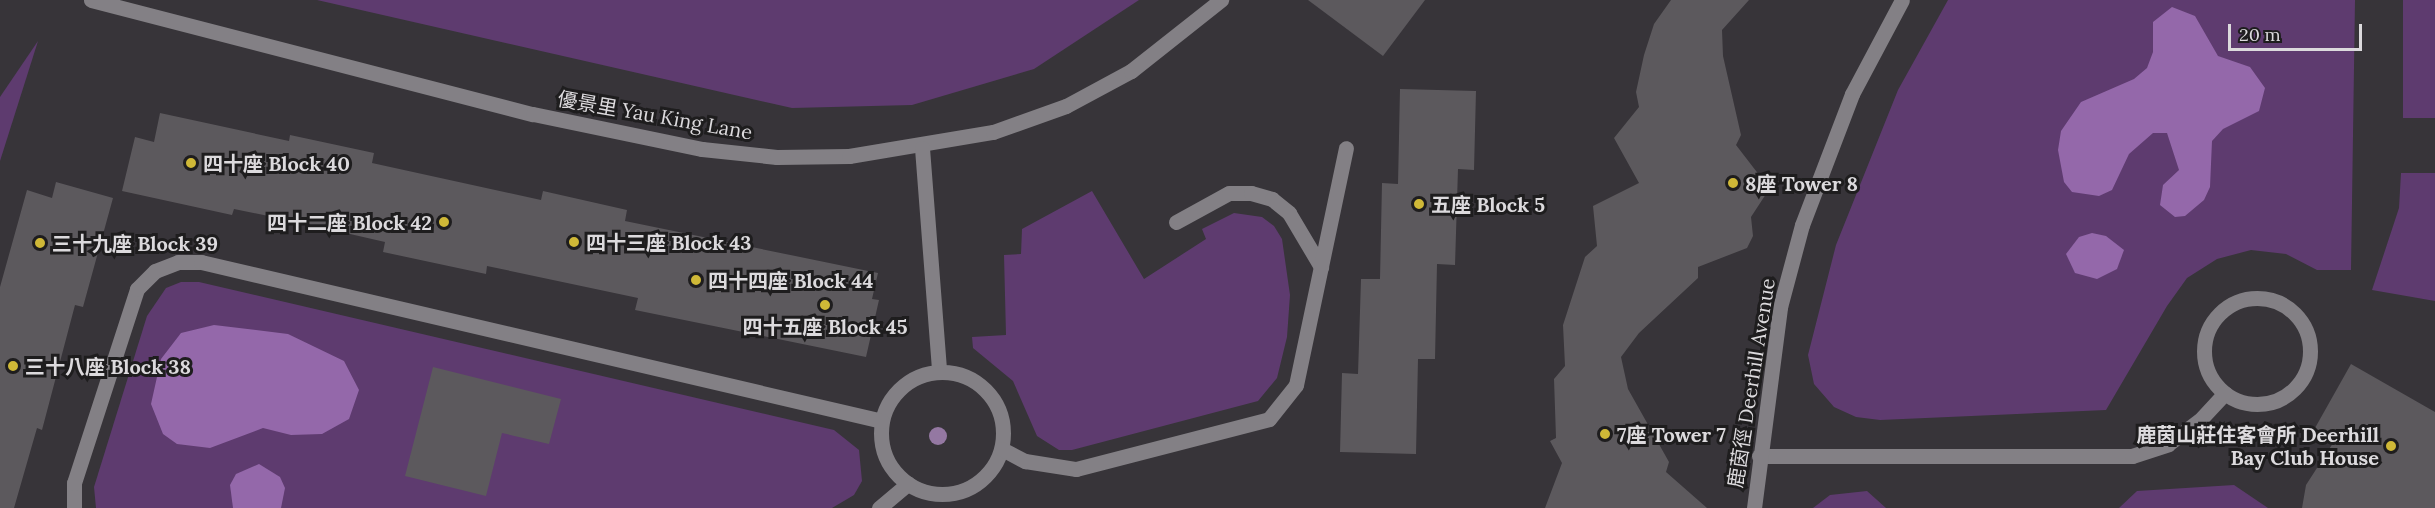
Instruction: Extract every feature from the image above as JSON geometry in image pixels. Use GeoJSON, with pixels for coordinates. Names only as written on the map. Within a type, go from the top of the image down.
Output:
{"type":"FeatureCollection","features":[{"type":"Feature","properties":{"kind":"street","name":"優景里 Yau King Lane"},"geometry":{"type":"LineString","coordinates":[[91,0],[533,114],[702,149],[777,157],[849,156],[922,148],[993,132],[1066,106],[1131,71],[1221,0]]}},
{"type":"Feature","properties":{"kind":"street","name":"鹿茵徑 Deerhill Avenue"},"geometry":{"type":"LineString","coordinates":[[1754,508],[1780,308],[1802,225],[1852,94],[1902,0]]}},
{"type":"Feature","properties":{"kind":"street"},"geometry":{"type":"LineString","coordinates":[[922,148],[939,371]]}},
{"type":"Feature","properties":{"kind":"street"},"geometry":{"type":"LineString","coordinates":[[1002,449],[1025,461],[1076,469],[1269,419],[1296,385],[1346,148]]}},
{"type":"Feature","properties":{"kind":"street"},"geometry":{"type":"LineString","coordinates":[[1176,222],[1229,194],[1251,193],[1272,199],[1289,213],[1321,267]]}},
{"type":"Feature","properties":{"kind":"street"},"geometry":{"type":"LineString","coordinates":[[74,508],[74,483],[137,289],[154,271],[178,262],[201,262],[882,421]]}},
{"type":"Feature","properties":{"kind":"street"},"geometry":{"type":"LineString","coordinates":[[2253,298],[2289,308],[2302,321],[2308,339],[2304,374],[2278,399],[2260,404],[2225,393],[2205,363],[2204,344],[2220,312],[2253,298]]}},
{"type":"Feature","properties":{"kind":"street"},"geometry":{"type":"LineString","coordinates":[[939,371],[958,373],[991,394],[1000,411],[1002,449],[981,481],[964,490],[925,492],[908,484],[884,455],[882,421],[890,399],[903,384],[939,371]]}},
{"type":"Feature","properties":{"kind":"street"},"geometry":{"type":"LineString","coordinates":[[1759,456],[2132,456],[2168,444],[2199,422],[2225,393]]}},
{"type":"Feature","properties":{"kind":"street"},"geometry":{"type":"LineString","coordinates":[[879,508],[908,484]]}},
{"type":"Feature","properties":{"kind":"shaded area"},"geometry":{"type":"Polygon","coordinates":[[[317,0],[1139,0],[1034,69],[912,105],[792,108],[317,0]]]}},
{"type":"Feature","properties":{"kind":"shaded area"},"geometry":{"type":"Polygon","coordinates":[[[1948,0],[2355,0],[2351,270],[2317,270],[2286,254],[2251,250],[2217,259],[2187,278],[2167,306],[2106,410],[1880,420],[1856,417],[1834,407],[1814,384],[1808,355],[1836,245],[1898,90],[1948,0]]]}},
{"type":"Feature","properties":{"kind":"shaded area"},"geometry":{"type":"Polygon","coordinates":[[[2403,0],[2435,0],[2435,118],[2403,118],[2403,0]]]}},
{"type":"Feature","properties":{"kind":"shaded area"},"geometry":{"type":"Polygon","coordinates":[[[2172,7],[2195,16],[2218,56],[2250,67],[2265,88],[2259,111],[2223,129],[2212,141],[2210,187],[2204,200],[2185,216],[2175,217],[2160,205],[2163,185],[2179,170],[2167,133],[2153,133],[2129,154],[2112,190],[2099,196],[2072,192],[2064,182],[2058,150],[2061,131],[2081,102],[2134,79],[2147,68],[2153,52],[2153,22],[2172,7]]]}},
{"type":"Feature","properties":{"kind":"shaded area"},"geometry":{"type":"Polygon","coordinates":[[[38,41],[0,161],[0,97],[38,41]]]}},
{"type":"Feature","properties":{"kind":"shaded area"},"geometry":{"type":"Polygon","coordinates":[[[2401,173],[2435,173],[2435,301],[2372,290],[2399,208],[2401,173]]]}},
{"type":"Feature","properties":{"kind":"shaded area"},"geometry":{"type":"Polygon","coordinates":[[[1092,191],[1144,279],[1206,239],[1202,229],[1234,213],[1262,217],[1274,226],[1282,239],[1290,295],[1287,337],[1277,378],[1258,401],[1072,450],[1059,450],[1037,436],[1013,381],[973,348],[972,337],[1006,335],[1004,255],[1021,254],[1022,229],[1092,191]]]}},
{"type":"Feature","properties":{"kind":"shaded area"},"geometry":{"type":"Polygon","coordinates":[[[2092,233],[2106,236],[2124,250],[2117,269],[2097,279],[2075,273],[2066,254],[2079,237],[2092,233]]]}},
{"type":"Feature","properties":{"kind":"shaded area"},"geometry":{"type":"Polygon","coordinates":[[[181,282],[199,282],[834,430],[859,450],[862,481],[854,495],[832,508],[96,508],[94,487],[147,316],[166,288],[181,282]]]}},
{"type":"Feature","properties":{"kind":"shaded area"},"geometry":{"type":"Polygon","coordinates":[[[214,325],[288,334],[344,361],[359,390],[349,419],[322,434],[291,435],[263,428],[210,448],[177,444],[163,434],[151,404],[161,359],[181,333],[214,325]]]}},
{"type":"Feature","properties":{"kind":"shaded area"},"geometry":{"type":"Polygon","coordinates":[[[259,464],[280,477],[285,488],[281,508],[233,508],[230,485],[236,474],[259,464]]]}},
{"type":"Feature","properties":{"kind":"shaded area"},"geometry":{"type":"Polygon","coordinates":[[[2234,485],[2268,508],[2119,508],[2137,491],[2234,485]]]}},
{"type":"Feature","properties":{"kind":"shaded area"},"geometry":{"type":"Polygon","coordinates":[[[1867,491],[1886,508],[1813,508],[1830,495],[1867,491]]]}},
{"type":"Feature","properties":{"kind":"building"},"geometry":{"type":"Polygon","coordinates":[[[1308,0],[1425,0],[1383,56],[1308,0]]]}},
{"type":"Feature","properties":{"kind":"building","name":"8座 Tower 8"},"geometry":{"type":"Polygon","coordinates":[[[1671,0],[1749,0],[1722,30],[1723,56],[1741,135],[1736,145],[1763,180],[1766,194],[1751,217],[1753,236],[1747,248],[1698,267],[1698,278],[1639,333],[1621,357],[1628,389],[1669,462],[1666,472],[1707,508],[1545,508],[1562,463],[1550,441],[1556,438],[1554,379],[1565,366],[1563,325],[1585,257],[1597,246],[1593,206],[1639,183],[1614,138],[1639,107],[1636,92],[1644,55],[1654,24],[1671,0]]]}},
{"type":"Feature","properties":{"kind":"building"},"geometry":{"type":"Polygon","coordinates":[[[1400,89],[1476,91],[1474,170],[1458,169],[1455,265],[1437,264],[1435,359],[1418,359],[1416,454],[1340,452],[1342,373],[1358,374],[1361,279],[1380,279],[1382,183],[1398,184],[1400,89]]]}},
{"type":"Feature","properties":{"kind":"building"},"geometry":{"type":"Polygon","coordinates":[[[160,113],[289,141],[290,135],[374,153],[372,163],[541,200],[543,191],[627,210],[625,221],[878,273],[872,299],[879,300],[866,357],[635,310],[638,298],[487,266],[486,274],[383,252],[385,242],[302,223],[234,209],[232,215],[122,191],[135,137],[154,142],[160,113]]]}},
{"type":"Feature","properties":{"kind":"building"},"geometry":{"type":"Polygon","coordinates":[[[56,182],[113,198],[83,307],[75,305],[42,430],[37,428],[14,508],[0,508],[0,287],[27,190],[52,198],[56,182]]]}},
{"type":"Feature","properties":{"kind":"building","name":"鹿茵山莊住客會所 Deerhill Bay Club House"},"geometry":{"type":"Polygon","coordinates":[[[2351,364],[2435,412],[2435,508],[2302,508],[2306,485],[2335,440],[2315,428],[2351,364]]]}},
{"type":"Feature","properties":{"kind":"building"},"geometry":{"type":"Polygon","coordinates":[[[433,367],[561,399],[549,444],[502,433],[486,496],[405,476],[433,367]]]}},
{"type":"Feature","properties":{"kind":"place","name":"四十座 Block 40"},"geometry":{"type":"Point","coordinates":[191,163]}},
{"type":"Feature","properties":{"kind":"place","name":"8座 Tower 8"},"geometry":{"type":"Point","coordinates":[1733,183]}},
{"type":"Feature","properties":{"kind":"place","name":"五座 Block 5"},"geometry":{"type":"Point","coordinates":[1419,204]}},
{"type":"Feature","properties":{"kind":"place","name":"四十二座 Block 42"},"geometry":{"type":"Point","coordinates":[444,222]}},
{"type":"Feature","properties":{"kind":"place","name":"四十三座 Block 43"},"geometry":{"type":"Point","coordinates":[574,242]}},
{"type":"Feature","properties":{"kind":"place","name":"三十九座 Block 39"},"geometry":{"type":"Point","coordinates":[40,243]}},
{"type":"Feature","properties":{"kind":"place","name":"四十四座 Block 44"},"geometry":{"type":"Point","coordinates":[696,280]}},
{"type":"Feature","properties":{"kind":"place","name":"四十五座 Block 45"},"geometry":{"type":"Point","coordinates":[825,305]}},
{"type":"Feature","properties":{"kind":"place","name":"三十八座 Block 38"},"geometry":{"type":"Point","coordinates":[13,366]}},
{"type":"Feature","properties":{"kind":"place","name":"7座 Tower 7"},"geometry":{"type":"Point","coordinates":[1605,434]}},
{"type":"Feature","properties":{"kind":"place","name":"鹿茵山莊住客會所 Deerhill Bay Club House"},"geometry":{"type":"Point","coordinates":[2391,446]}}]}
